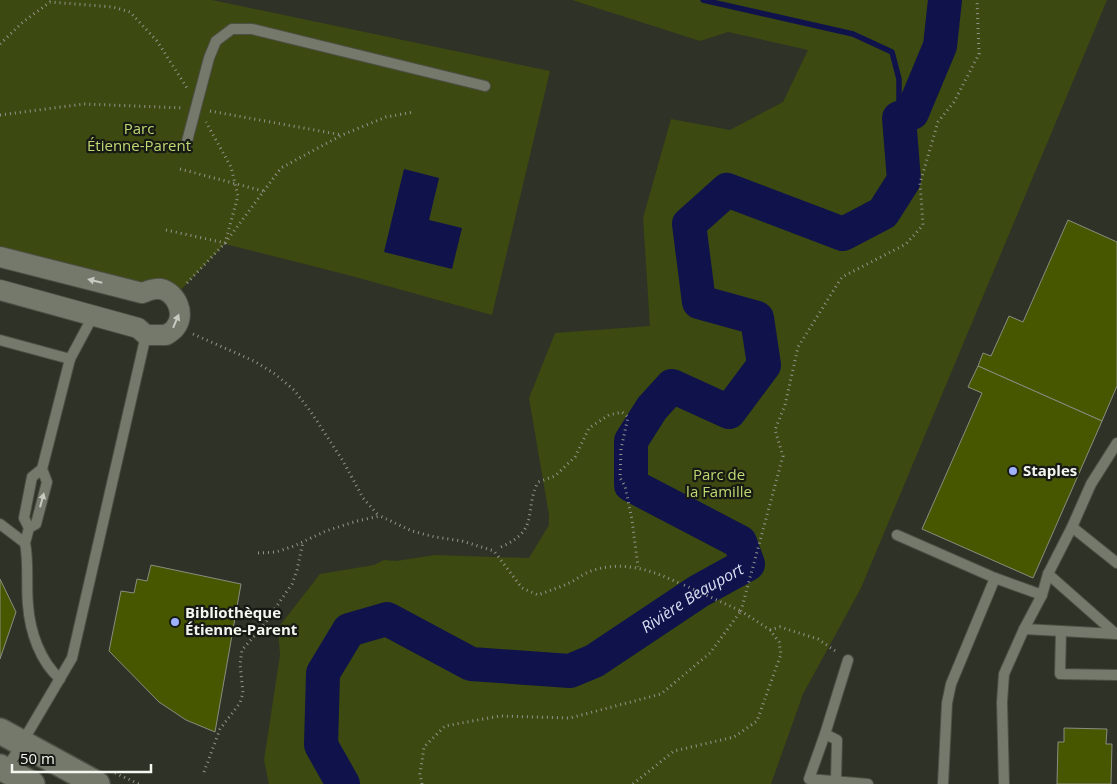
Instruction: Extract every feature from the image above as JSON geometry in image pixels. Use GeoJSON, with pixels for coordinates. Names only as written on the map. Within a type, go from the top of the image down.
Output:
{"type":"FeatureCollection","features":[{"type":"Feature","properties":{"kind":"street"},"geometry":{"type":"LineString","coordinates":[[0,257],[142,293],[152,289],[162,289],[174,297],[180,311],[176,327],[166,335],[146,334],[138,328],[0,290]]}},
{"type":"Feature","properties":{"kind":"street"},"geometry":{"type":"LineString","coordinates":[[0,731],[97,784]]}},
{"type":"Feature","properties":{"kind":"street"},"geometry":{"type":"LineString","coordinates":[[3,769],[32,784]]}},
{"type":"Feature","properties":{"kind":"lane"},"geometry":{"type":"LineString","coordinates":[[186,145],[209,58],[216,40],[232,29],[252,29],[485,86]]}},
{"type":"Feature","properties":{"kind":"lane"},"geometry":{"type":"LineString","coordinates":[[29,528],[36,524],[47,482],[42,469],[70,359],[93,316]]}},
{"type":"Feature","properties":{"kind":"lane"},"geometry":{"type":"LineString","coordinates":[[3,769],[22,743],[72,658],[146,334]]}},
{"type":"Feature","properties":{"kind":"lane"},"geometry":{"type":"LineString","coordinates":[[0,340],[70,359]]}},
{"type":"Feature","properties":{"kind":"lane"},"geometry":{"type":"LineString","coordinates":[[1004,784],[1002,702],[1004,674],[1042,595],[1048,574],[1091,484],[1117,444]]}},
{"type":"Feature","properties":{"kind":"lane"},"geometry":{"type":"LineString","coordinates":[[42,469],[32,477],[24,518],[29,528],[25,543],[27,552],[28,606],[30,621],[42,658],[51,671],[60,679]]}},
{"type":"Feature","properties":{"kind":"lane"},"geometry":{"type":"LineString","coordinates":[[0,524],[25,543]]}},
{"type":"Feature","properties":{"kind":"lane"},"geometry":{"type":"LineString","coordinates":[[1072,527],[1117,563]]}},
{"type":"Feature","properties":{"kind":"lane"},"geometry":{"type":"LineString","coordinates":[[897,535],[995,578],[1042,595]]}},
{"type":"Feature","properties":{"kind":"lane"},"geometry":{"type":"LineString","coordinates":[[1048,574],[1116,634]]}},
{"type":"Feature","properties":{"kind":"lane"},"geometry":{"type":"LineString","coordinates":[[943,784],[947,703],[951,684],[995,578]]}},
{"type":"Feature","properties":{"kind":"lane"},"geometry":{"type":"LineString","coordinates":[[1024,629],[1116,634]]}},
{"type":"Feature","properties":{"kind":"lane"},"geometry":{"type":"LineString","coordinates":[[1060,631],[1060,674],[1117,675]]}},
{"type":"Feature","properties":{"kind":"lane"},"geometry":{"type":"LineString","coordinates":[[848,660],[809,779],[868,784]]}},
{"type":"Feature","properties":{"kind":"lane"},"geometry":{"type":"LineString","coordinates":[[825,734],[837,740],[836,780]]}},
{"type":"Feature","properties":{"kind":"path"},"geometry":{"type":"LineString","coordinates":[[422,784],[420,774],[424,747],[445,726],[500,716],[570,718],[661,694],[710,653],[741,610],[783,456],[775,430],[785,405],[798,347],[842,277],[906,244],[923,225],[920,183],[938,122],[954,102],[979,54],[977,0]]}},
{"type":"Feature","properties":{"kind":"path"},"geometry":{"type":"LineString","coordinates":[[0,44],[23,22],[50,2],[113,6],[130,12],[157,41],[231,166],[238,196],[225,244]]}},
{"type":"Feature","properties":{"kind":"path"},"geometry":{"type":"LineString","coordinates":[[0,115],[84,104],[197,108],[342,135]]}},
{"type":"Feature","properties":{"kind":"path"},"geometry":{"type":"LineString","coordinates":[[174,297],[225,244],[281,168],[342,135],[386,117],[414,112]]}},
{"type":"Feature","properties":{"kind":"path"},"geometry":{"type":"LineString","coordinates":[[180,169],[263,191]]}},
{"type":"Feature","properties":{"kind":"path"},"geometry":{"type":"LineString","coordinates":[[166,230],[225,244]]}},
{"type":"Feature","properties":{"kind":"path"},"geometry":{"type":"LineString","coordinates":[[176,327],[254,361],[275,374],[294,390],[343,461],[363,498],[380,516],[412,531],[462,541],[494,550],[522,588],[538,595],[569,584],[589,571],[611,566],[638,567],[662,575],[741,610],[770,630],[779,642],[781,654],[757,721],[734,737],[674,751],[633,784]]}},
{"type":"Feature","properties":{"kind":"path"},"geometry":{"type":"LineString","coordinates":[[501,547],[514,541],[528,526],[533,493],[538,482],[555,476],[575,457],[589,428],[609,415],[622,412],[628,417],[621,449],[620,478],[625,486],[632,520],[638,567]]}},
{"type":"Feature","properties":{"kind":"path"},"geometry":{"type":"LineString","coordinates":[[258,553],[276,552],[326,531],[380,516]]}},
{"type":"Feature","properties":{"kind":"path"},"geometry":{"type":"LineString","coordinates":[[204,772],[220,729],[240,703],[243,693],[240,664],[242,650],[263,626],[292,584],[297,570],[302,542]]}},
{"type":"Feature","properties":{"kind":"path"},"geometry":{"type":"LineString","coordinates":[[770,630],[780,627],[818,639],[848,660]]}},
{"type":"Feature","properties":{"kind":"green space","name":"Parc Étienne-Parent"},"geometry":{"type":"Polygon","coordinates":[[[0,0],[212,0],[550,71],[492,315],[348,275],[225,244],[174,297],[0,257],[0,0]]]}},
{"type":"Feature","properties":{"kind":"green space","name":"Parc de la Famille"},"geometry":{"type":"Polygon","coordinates":[[[572,0],[1107,0],[861,588],[803,694],[771,784],[269,784],[264,760],[280,655],[278,628],[320,574],[374,565],[384,560],[396,561],[435,555],[529,558],[549,525],[549,515],[529,398],[555,333],[650,326],[643,218],[671,119],[730,130],[783,102],[808,50],[728,32],[700,41],[572,0]]]}},
{"type":"Feature","properties":{"kind":"shaded area"},"geometry":{"type":"Polygon","coordinates":[[[404,169],[439,178],[429,220],[462,228],[452,269],[384,252],[404,169]]]}},
{"type":"Feature","properties":{"kind":"building"},"geometry":{"type":"Polygon","coordinates":[[[1068,220],[1117,242],[1117,386],[1102,421],[978,366],[983,353],[991,356],[1009,316],[1023,322],[1068,220]]]}},
{"type":"Feature","properties":{"kind":"building"},"geometry":{"type":"Polygon","coordinates":[[[978,366],[1102,421],[1033,578],[922,529],[982,393],[968,387],[978,366]]]}},
{"type":"Feature","properties":{"kind":"building","name":"Bibliothèque Étienne-Parent"},"geometry":{"type":"Polygon","coordinates":[[[151,565],[241,584],[215,732],[186,720],[159,702],[109,651],[121,591],[134,593],[137,579],[147,581],[151,565]]]}},
{"type":"Feature","properties":{"kind":"building"},"geometry":{"type":"Polygon","coordinates":[[[0,579],[16,612],[0,659],[0,579]]]}},
{"type":"Feature","properties":{"kind":"building"},"geometry":{"type":"Polygon","coordinates":[[[1064,728],[1107,729],[1106,744],[1112,744],[1111,784],[1057,784],[1058,742],[1064,742],[1064,728]]]}},
{"type":"Feature","properties":{"kind":"waterway"},"geometry":{"type":"LineString","coordinates":[[703,0],[853,34],[892,52],[899,79],[899,118]]}},
{"type":"Feature","properties":{"kind":"waterway","name":"Rivière Beauport"},"geometry":{"type":"LineString","coordinates":[[343,784],[321,745],[323,673],[349,630],[387,619],[471,664],[570,671],[594,661],[699,591],[748,564],[740,542],[631,485],[631,441],[652,408],[672,386],[729,412],[764,365],[757,318],[699,302],[689,224],[727,190],[843,234],[883,213],[904,180],[899,118],[912,113],[940,46],[945,0]]}},
{"type":"Feature","properties":{"kind":"place","name":"Staples"},"geometry":{"type":"Point","coordinates":[1013,471]}},
{"type":"Feature","properties":{"kind":"place","name":"Bibliothèque Étienne-Parent"},"geometry":{"type":"Point","coordinates":[175,622]}}]}
